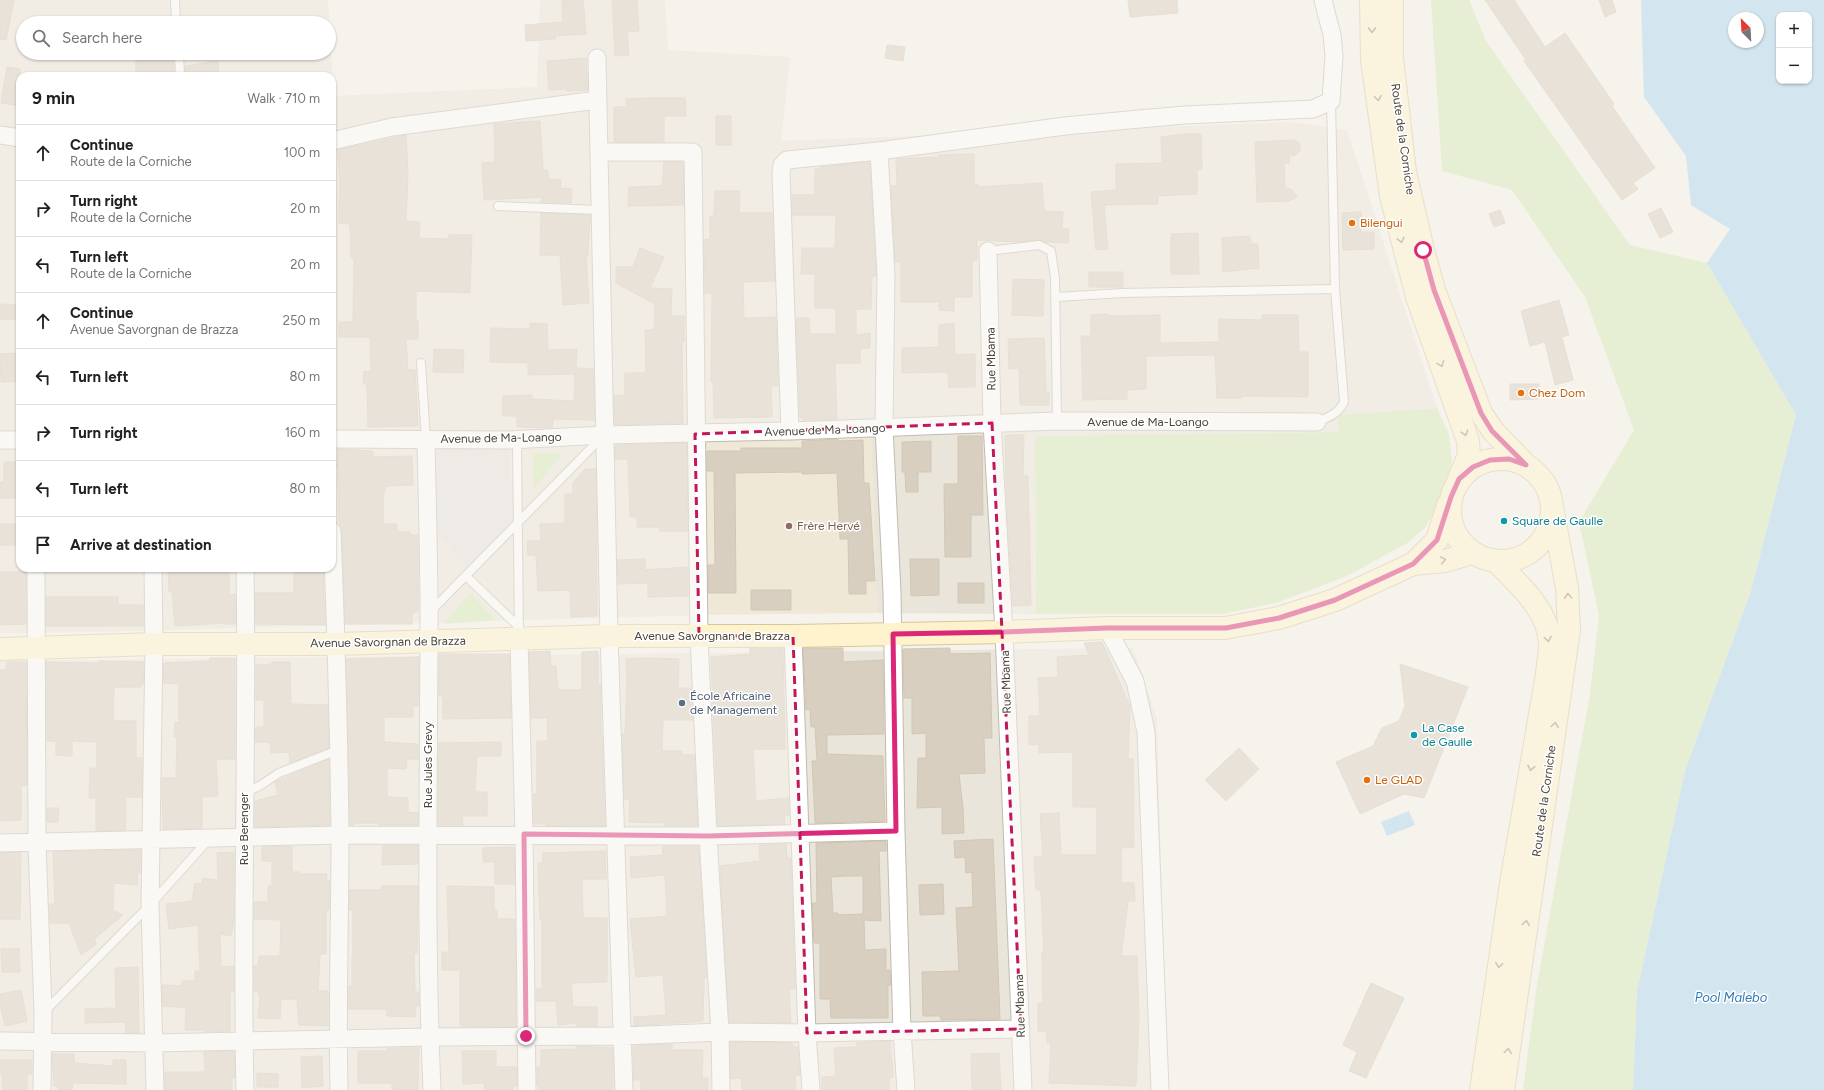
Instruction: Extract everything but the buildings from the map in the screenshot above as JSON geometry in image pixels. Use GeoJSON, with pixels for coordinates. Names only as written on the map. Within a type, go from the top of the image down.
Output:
{"type":"FeatureCollection","features":[{"type":"Feature","properties":{"kind":"main road","name":"Route de la Corniche"},"geometry":{"type":"LineString","coordinates":[[1371,0],[1405,172],[1434,290],[1481,413],[1492,431],[1526,465],[1541,477],[1550,493],[1567,588],[1569,630],[1503,1090]]}},
{"type":"Feature","properties":{"kind":"main road","name":"Route de la Corniche"},"geometry":{"type":"LineString","coordinates":[[1392,0],[1382,59],[1391,196],[1417,297],[1468,441],[1469,455],[1455,488],[1450,518],[1457,538],[1472,553],[1497,562],[1527,593],[1541,612],[1550,643],[1547,674],[1511,883],[1481,1090]]}},
{"type":"Feature","properties":{"kind":"main road","name":"Route de la Corniche"},"geometry":{"type":"LineString","coordinates":[[1455,488],[1473,467],[1490,460],[1509,459],[1526,465]]}},
{"type":"Feature","properties":{"kind":"main road","name":"Avenue Savorgnan de Brazza"},"geometry":{"type":"LineString","coordinates":[[1413,564],[1437,540],[1455,488]]}},
{"type":"Feature","properties":{"kind":"main road","name":"Route de la Corniche"},"geometry":{"type":"LineString","coordinates":[[1497,562],[1525,556],[1540,545],[1549,530],[1553,512]]}},
{"type":"Feature","properties":{"kind":"main road","name":"Avenue Savorgnan de Brazza"},"geometry":{"type":"LineString","coordinates":[[0,649],[154,644],[336,644],[429,640],[519,633],[609,636],[793,636],[1004,632],[1107,628],[1226,628],[1279,618],[1335,600],[1413,564],[1444,561],[1472,553]]}},
{"type":"Feature","properties":{"kind":"street"},"geometry":{"type":"LineString","coordinates":[[790,431],[781,173],[782,165],[787,160],[794,158],[879,151],[1065,126],[1185,115],[1313,109],[1331,101],[1334,56],[1332,36],[1324,0]]}},
{"type":"Feature","properties":{"kind":"street"},"geometry":{"type":"LineString","coordinates":[[597,58],[609,636],[624,1090]]}},
{"type":"Feature","properties":{"kind":"street"},"geometry":{"type":"LineString","coordinates":[[336,140],[392,127],[597,100]]}},
{"type":"Feature","properties":{"kind":"street"},"geometry":{"type":"LineString","coordinates":[[0,135],[16,137]]}},
{"type":"Feature","properties":{"kind":"street"},"geometry":{"type":"LineString","coordinates":[[879,151],[886,274],[884,427],[893,634],[896,831],[902,1031],[906,1090]]}},
{"type":"Feature","properties":{"kind":"street"},"geometry":{"type":"LineString","coordinates":[[599,152],[693,152],[695,434],[699,636],[708,836],[720,1032],[721,1090]]}},
{"type":"Feature","properties":{"kind":"street","name":"Rue Mbama"},"geometry":{"type":"LineString","coordinates":[[988,251],[992,423],[1004,632],[1023,1090]]}},
{"type":"Feature","properties":{"kind":"street","name":"Avenue de Ma-Loango"},"geometry":{"type":"LineString","coordinates":[[336,439],[517,439],[1057,421],[1317,422]]}},
{"type":"Feature","properties":{"kind":"street","name":"Rue Jules Grevy"},"geometry":{"type":"LineString","coordinates":[[426,439],[429,612],[428,835],[432,1090]]}},
{"type":"Feature","properties":{"kind":"street"},"geometry":{"type":"LineString","coordinates":[[0,440],[16,440]]}},
{"type":"Feature","properties":{"kind":"street"},"geometry":{"type":"LineString","coordinates":[[36,572],[37,842],[43,1012],[42,1090]]}},
{"type":"Feature","properties":{"kind":"street"},"geometry":{"type":"LineString","coordinates":[[153,572],[154,644],[150,905],[155,1090]]}},
{"type":"Feature","properties":{"kind":"street","name":"Rue Berenger"},"geometry":{"type":"LineString","coordinates":[[245,572],[245,1090]]}},
{"type":"Feature","properties":{"kind":"street"},"geometry":{"type":"LineString","coordinates":[[333,572],[340,835],[338,1039],[340,1090]]}},
{"type":"Feature","properties":{"kind":"street"},"geometry":{"type":"LineString","coordinates":[[1107,628],[1135,681],[1146,732],[1160,1090]]}},
{"type":"Feature","properties":{"kind":"street"},"geometry":{"type":"LineString","coordinates":[[519,633],[524,834],[527,1090]]}},
{"type":"Feature","properties":{"kind":"street"},"geometry":{"type":"LineString","coordinates":[[793,636],[807,1033],[811,1090]]}},
{"type":"Feature","properties":{"kind":"street"},"geometry":{"type":"LineString","coordinates":[[0,843],[340,835],[524,834],[708,836],[896,831]]}},
{"type":"Feature","properties":{"kind":"street"},"geometry":{"type":"LineString","coordinates":[[0,1041],[154,1043],[430,1037],[622,1036],[720,1032],[807,1033],[1021,1029]]}},
{"type":"Feature","properties":{"kind":"lane"},"geometry":{"type":"LineString","coordinates":[[175,0],[176,16]]}},
{"type":"Feature","properties":{"kind":"lane"},"geometry":{"type":"LineString","coordinates":[[179,60],[180,72]]}},
{"type":"Feature","properties":{"kind":"lane"},"geometry":{"type":"LineString","coordinates":[[1317,422],[1333,415],[1341,408],[1344,402],[1335,289],[1331,101]]}},
{"type":"Feature","properties":{"kind":"lane"},"geometry":{"type":"LineString","coordinates":[[498,206],[599,210]]}},
{"type":"Feature","properties":{"kind":"lane"},"geometry":{"type":"LineString","coordinates":[[988,251],[1039,245],[1046,247],[1052,255],[1056,297],[1057,421]]}},
{"type":"Feature","properties":{"kind":"lane"},"geometry":{"type":"LineString","coordinates":[[1056,297],[1123,293],[1335,289]]}},
{"type":"Feature","properties":{"kind":"lane"},"geometry":{"type":"LineString","coordinates":[[421,363],[426,439]]}},
{"type":"Feature","properties":{"kind":"lane"},"geometry":{"type":"LineString","coordinates":[[429,612],[604,435]]}},
{"type":"Feature","properties":{"kind":"lane"},"geometry":{"type":"LineString","coordinates":[[517,439],[519,633]]}},
{"type":"Feature","properties":{"kind":"lane"},"geometry":{"type":"LineString","coordinates":[[466,576],[519,633]]}},
{"type":"Feature","properties":{"kind":"lane"},"geometry":{"type":"LineString","coordinates":[[244,794],[279,773],[338,750]]}},
{"type":"Feature","properties":{"kind":"lane"},"geometry":{"type":"LineString","coordinates":[[43,1012],[150,905],[210,838]]}},
{"type":"Feature","properties":{"kind":"highlighted area"},"geometry":{"type":"Polygon","coordinates":[[[992,423],[1021,1029],[807,1033],[793,636],[699,636],[695,434],[992,423]]]}},
{"type":"Feature","properties":{"kind":"shaded area"},"geometry":{"type":"Polygon","coordinates":[[[0,0],[328,0],[329,16],[16,16],[16,60],[332,60],[332,72],[16,72],[16,572],[336,572],[336,96],[537,87],[540,0],[665,0],[668,50],[790,57],[781,141],[1291,122],[1347,130],[1437,408],[1337,415],[1339,432],[1035,436],[1036,614],[877,613],[871,435],[707,615],[97,632],[0,633],[0,0]]]}},
{"type":"Feature","properties":{"kind":"shaded area","name":"Frère Hervé"},"geometry":{"type":"Polygon","coordinates":[[[871,435],[877,613],[707,615],[703,439],[871,435]]]}},
{"type":"Feature","properties":{"kind":"shaded area"},"geometry":{"type":"Polygon","coordinates":[[[432,439],[509,440],[513,528],[470,572],[434,529],[432,439]]]}},
{"type":"Feature","properties":{"kind":"shaded area"},"geometry":{"type":"Polygon","coordinates":[[[1133,648],[1157,719],[1167,1090],[0,1090],[0,661],[1133,648]]]}},
{"type":"Feature","properties":{"kind":"green space"},"geometry":{"type":"Polygon","coordinates":[[[1431,0],[1469,0],[1486,41],[1630,245],[1707,263],[1796,415],[1751,591],[1685,771],[1637,991],[1633,1090],[1523,1090],[1537,985],[1590,694],[1599,615],[1579,522],[1634,430],[1585,297],[1512,190],[1442,171],[1431,0]]]}},
{"type":"Feature","properties":{"kind":"green space"},"geometry":{"type":"Polygon","coordinates":[[[1437,408],[1449,434],[1452,462],[1446,485],[1426,527],[1409,542],[1347,576],[1276,603],[1223,614],[1036,614],[1035,436],[1339,432],[1337,415],[1437,408]]]}},
{"type":"Feature","properties":{"kind":"green space"},"geometry":{"type":"Polygon","coordinates":[[[533,453],[563,453],[534,489],[533,453]]]}},
{"type":"Feature","properties":{"kind":"green space"},"geometry":{"type":"Polygon","coordinates":[[[470,593],[496,620],[443,624],[470,593]]]}},
{"type":"Feature","properties":{"kind":"water","name":"Pool Malebo"},"geometry":{"type":"Polygon","coordinates":[[[1641,0],[1824,0],[1824,1090],[1633,1090],[1637,991],[1685,771],[1751,591],[1796,415],[1707,263],[1730,229],[1691,205],[1686,156],[1644,97],[1641,0]]]}},
{"type":"Feature","properties":{"kind":"water"},"geometry":{"type":"Polygon","coordinates":[[[1409,811],[1415,825],[1387,836],[1381,822],[1409,811]]]}},
{"type":"Feature","properties":{"kind":"place","name":"Bilengui"},"geometry":{"type":"Point","coordinates":[1352,223]}},
{"type":"Feature","properties":{"kind":"place","name":"Chez Dom"},"geometry":{"type":"Point","coordinates":[1521,393]}},
{"type":"Feature","properties":{"kind":"place","name":"Square de Gaulle"},"geometry":{"type":"Point","coordinates":[1504,521]}},
{"type":"Feature","properties":{"kind":"place","name":"Frère Hervé"},"geometry":{"type":"Point","coordinates":[789,526]}},
{"type":"Feature","properties":{"kind":"place","name":"École Africaine de Management"},"geometry":{"type":"Point","coordinates":[682,703]}},
{"type":"Feature","properties":{"kind":"place","name":"La Case de Gaulle"},"geometry":{"type":"Point","coordinates":[1414,735]}},
{"type":"Feature","properties":{"kind":"place","name":"Le GLAD"},"geometry":{"type":"Point","coordinates":[1367,780]}},
{"type":"Feature","properties":{"kind":"route"},"geometry":{"type":"LineString","coordinates":[[526,1036],[524,834],[708,836],[896,831],[893,634],[1107,628],[1226,628],[1279,618],[1335,600],[1413,564],[1437,540],[1451,497],[1459,479],[1473,467],[1490,460],[1509,459],[1526,465],[1492,431],[1481,413],[1470,388],[1434,290],[1423,250]]}}]}
